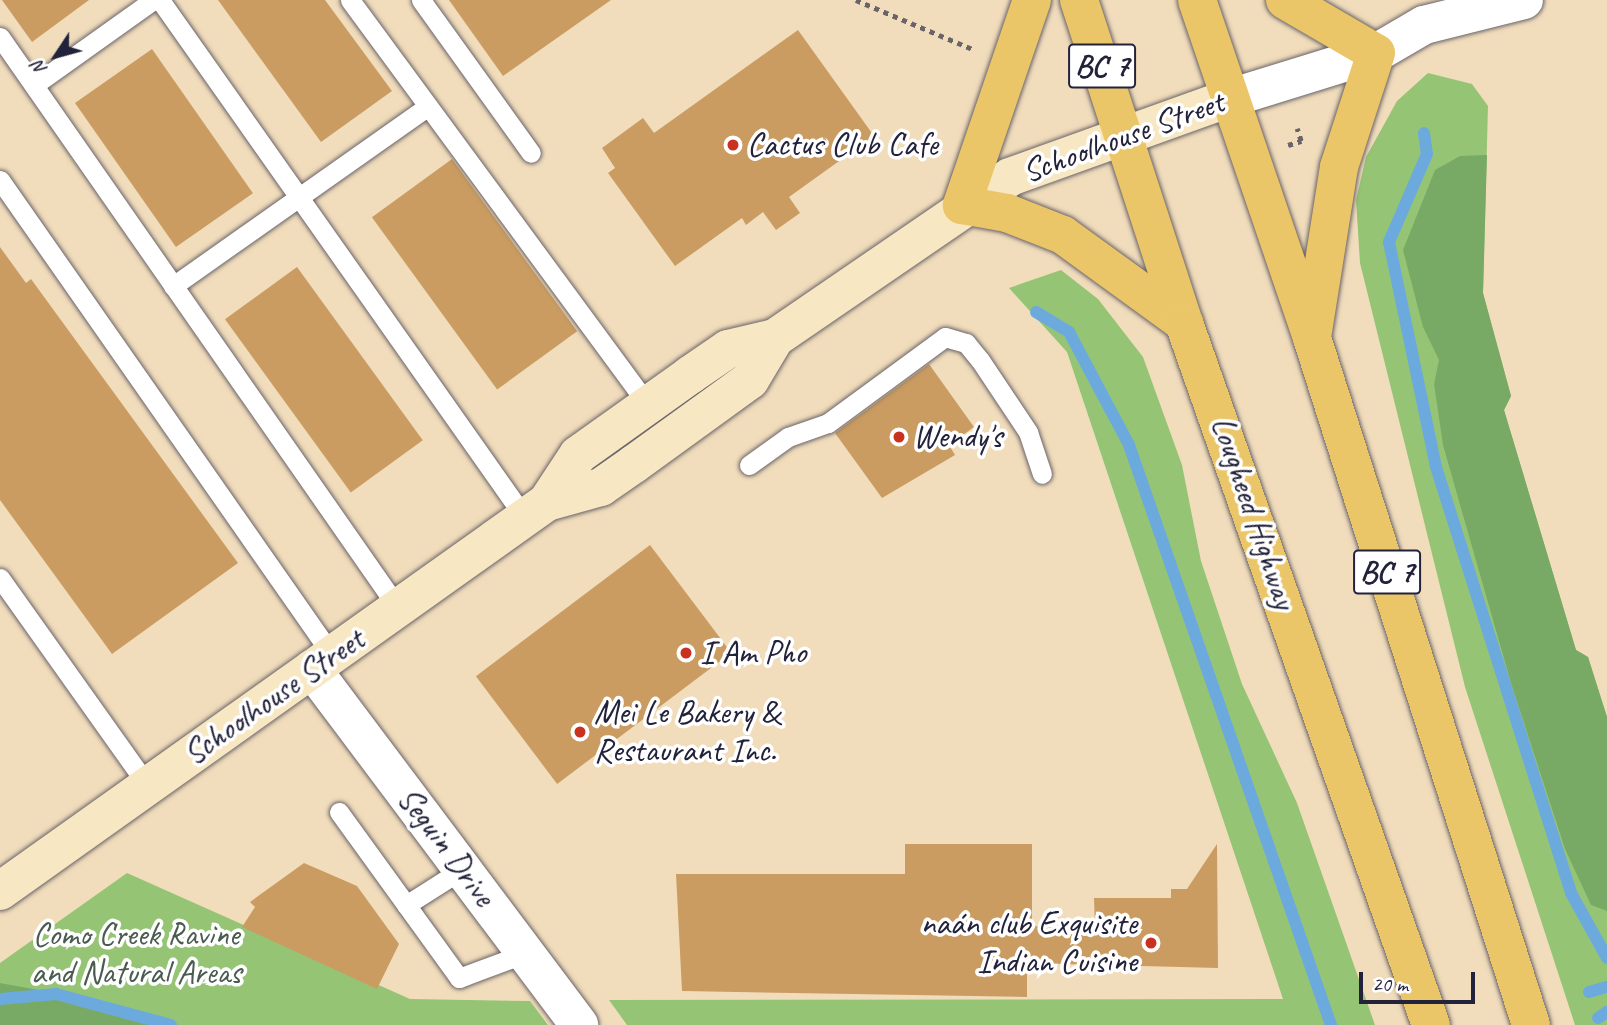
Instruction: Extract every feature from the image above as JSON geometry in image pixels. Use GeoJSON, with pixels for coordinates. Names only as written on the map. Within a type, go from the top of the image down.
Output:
{"type":"FeatureCollection","features":[{"type":"Feature","properties":{"kind":"main road"},"geometry":{"type":"LineString","coordinates":[[1032,0],[962,205],[1007,213],[1063,235],[1185,323]]}},
{"type":"Feature","properties":{"kind":"main road","name":"Lougheed Highway"},"geometry":{"type":"LineString","coordinates":[[1079,0],[1185,323],[1431,1025]]}},
{"type":"Feature","properties":{"kind":"main road","name":"BC 7"},"geometry":{"type":"LineString","coordinates":[[1197,0],[1227,99],[1312,338],[1531,1025]]}},
{"type":"Feature","properties":{"kind":"main road"},"geometry":{"type":"LineString","coordinates":[[1285,0],[1376,53],[1339,167],[1312,338]]}},
{"type":"Feature","properties":{"kind":"main road","name":"Schoolhouse Street"},"geometry":{"type":"LineString","coordinates":[[536,510],[578,455],[728,349],[775,338],[962,205],[1055,156],[1227,99]]}},
{"type":"Feature","properties":{"kind":"main road","name":"Schoolhouse Street"},"geometry":{"type":"LineString","coordinates":[[0,891],[536,510],[601,487],[750,380],[775,338]]}},
{"type":"Feature","properties":{"kind":"street","name":"Schoolhouse Street"},"geometry":{"type":"LineString","coordinates":[[1227,99],[1376,53],[1433,13],[1524,0]]}},
{"type":"Feature","properties":{"kind":"street","name":"Seguin Drive"},"geometry":{"type":"LineString","coordinates":[[322,662],[464,868],[579,1025]]}},
{"type":"Feature","properties":{"kind":"lane"},"geometry":{"type":"LineString","coordinates":[[34,85],[153,0]]}},
{"type":"Feature","properties":{"kind":"lane"},"geometry":{"type":"LineString","coordinates":[[159,0],[298,197],[536,510]]}},
{"type":"Feature","properties":{"kind":"lane"},"geometry":{"type":"LineString","coordinates":[[350,0],[648,405]]}},
{"type":"Feature","properties":{"kind":"lane"},"geometry":{"type":"LineString","coordinates":[[421,0],[531,153]]}},
{"type":"Feature","properties":{"kind":"lane"},"geometry":{"type":"LineString","coordinates":[[0,37],[398,608]]}},
{"type":"Feature","properties":{"kind":"lane"},"geometry":{"type":"LineString","coordinates":[[173,286],[428,106]]}},
{"type":"Feature","properties":{"kind":"lane"},"geometry":{"type":"LineString","coordinates":[[0,180],[322,662]]}},
{"type":"Feature","properties":{"kind":"lane"},"geometry":{"type":"LineString","coordinates":[[749,465],[788,437],[828,423],[945,337],[966,343],[980,360],[1028,432],[1042,474]]}},
{"type":"Feature","properties":{"kind":"lane"},"geometry":{"type":"LineString","coordinates":[[0,578],[148,786]]}},
{"type":"Feature","properties":{"kind":"lane"},"geometry":{"type":"LineString","coordinates":[[339,812],[459,978],[526,953]]}},
{"type":"Feature","properties":{"kind":"lane"},"geometry":{"type":"LineString","coordinates":[[406,905],[464,868]]}},
{"type":"Feature","properties":{"kind":"path"},"geometry":{"type":"LineString","coordinates":[[856,0],[985,54]]}},
{"type":"Feature","properties":{"kind":"path"},"geometry":{"type":"LineString","coordinates":[[1288,145],[1301,141],[1297,129]]}},
{"type":"Feature","properties":{"kind":"green space"},"geometry":{"type":"Polygon","coordinates":[[[1428,73],[1472,84],[1488,106],[1483,293],[1511,396],[1504,410],[1576,650],[1588,657],[1607,717],[1607,1025],[1575,1025],[1465,687],[1360,263],[1356,200],[1366,157],[1397,101],[1428,73]]]}},
{"type":"Feature","properties":{"kind":"green space"},"geometry":{"type":"Polygon","coordinates":[[[1487,155],[1483,293],[1511,396],[1504,410],[1576,650],[1588,657],[1607,717],[1607,911],[1591,905],[1565,849],[1511,683],[1443,445],[1434,384],[1439,360],[1423,327],[1403,250],[1435,170],[1460,156],[1487,155]]]}},
{"type":"Feature","properties":{"kind":"green space"},"geometry":{"type":"Polygon","coordinates":[[[1061,270],[1098,299],[1143,357],[1182,465],[1201,561],[1242,684],[1297,803],[1375,1025],[627,1025],[609,1000],[1283,999],[1067,352],[1009,288],[1061,270]]]}},
{"type":"Feature","properties":{"kind":"green space","name":"Como Creek Ravine and Natural Areas"},"geometry":{"type":"Polygon","coordinates":[[[127,873],[410,999],[530,1001],[548,1025],[0,1025],[0,963],[127,873]]]}},
{"type":"Feature","properties":{"kind":"green space"},"geometry":{"type":"Polygon","coordinates":[[[0,983],[99,1001],[171,1025],[0,1025],[0,983]]]}},
{"type":"Feature","properties":{"kind":"building"},"geometry":{"type":"Polygon","coordinates":[[[2,0],[89,0],[32,42],[2,0]]]}},
{"type":"Feature","properties":{"kind":"building"},"geometry":{"type":"Polygon","coordinates":[[[218,0],[325,0],[392,91],[321,142],[218,0]]]}},
{"type":"Feature","properties":{"kind":"building"},"geometry":{"type":"Polygon","coordinates":[[[449,0],[611,0],[503,76],[449,0]]]}},
{"type":"Feature","properties":{"kind":"building"},"geometry":{"type":"Polygon","coordinates":[[[798,30],[874,136],[789,197],[800,213],[776,230],[763,212],[746,225],[742,218],[675,266],[608,173],[615,168],[602,148],[643,118],[654,133],[798,30]]]}},
{"type":"Feature","properties":{"kind":"building"},"geometry":{"type":"Polygon","coordinates":[[[152,49],[253,193],[176,247],[75,103],[152,49]]]}},
{"type":"Feature","properties":{"kind":"building"},"geometry":{"type":"Polygon","coordinates":[[[452,159],[577,331],[497,390],[372,217],[452,159]]]}},
{"type":"Feature","properties":{"kind":"building"},"geometry":{"type":"Polygon","coordinates":[[[0,247],[26,283],[31,279],[238,563],[112,654],[0,500],[0,247]]]}},
{"type":"Feature","properties":{"kind":"building"},"geometry":{"type":"Polygon","coordinates":[[[297,267],[423,440],[351,492],[225,319],[297,267]]]}},
{"type":"Feature","properties":{"kind":"building","name":"Wendy's"},"geometry":{"type":"Polygon","coordinates":[[[929,364],[974,427],[949,445],[955,455],[882,498],[835,433],[929,364]]]}},
{"type":"Feature","properties":{"kind":"building"},"geometry":{"type":"Polygon","coordinates":[[[650,545],[731,653],[557,784],[476,676],[650,545]]]}},
{"type":"Feature","properties":{"kind":"building"},"geometry":{"type":"Polygon","coordinates":[[[905,844],[1032,844],[1032,926],[1095,928],[1094,898],[1171,898],[1171,889],[1187,889],[1217,844],[1218,968],[1027,963],[1027,997],[682,991],[676,874],[905,874],[905,844]]]}},
{"type":"Feature","properties":{"kind":"building"},"geometry":{"type":"Polygon","coordinates":[[[304,863],[357,886],[399,944],[377,989],[242,927],[255,907],[250,902],[304,863]]]}},
{"type":"Feature","properties":{"kind":"waterway"},"geometry":{"type":"LineString","coordinates":[[1424,133],[1427,154],[1389,242],[1436,467],[1571,893],[1607,958]]}},
{"type":"Feature","properties":{"kind":"waterway"},"geometry":{"type":"LineString","coordinates":[[1036,312],[1069,332],[1129,445],[1331,1025]]}},
{"type":"Feature","properties":{"kind":"waterway"},"geometry":{"type":"LineString","coordinates":[[1589,992],[1607,987]]}},
{"type":"Feature","properties":{"kind":"waterway"},"geometry":{"type":"LineString","coordinates":[[0,999],[56,994],[171,1025]]}},
{"type":"Feature","properties":{"kind":"waterway"},"geometry":{"type":"LineString","coordinates":[[1598,1018],[1607,1012]]}},
{"type":"Feature","properties":{"kind":"place","name":"Cactus Club Cafe"},"geometry":{"type":"Point","coordinates":[733,145]}},
{"type":"Feature","properties":{"kind":"place","name":"Wendy's"},"geometry":{"type":"Point","coordinates":[899,437]}},
{"type":"Feature","properties":{"kind":"place","name":"I Am Pho"},"geometry":{"type":"Point","coordinates":[686,653]}},
{"type":"Feature","properties":{"kind":"place","name":"Mei Le Bakery & Restaurant Inc."},"geometry":{"type":"Point","coordinates":[580,732]}},
{"type":"Feature","properties":{"kind":"place","name":"naán club Exquisite Indian Cuisine"},"geometry":{"type":"Point","coordinates":[1151,943]}}]}
